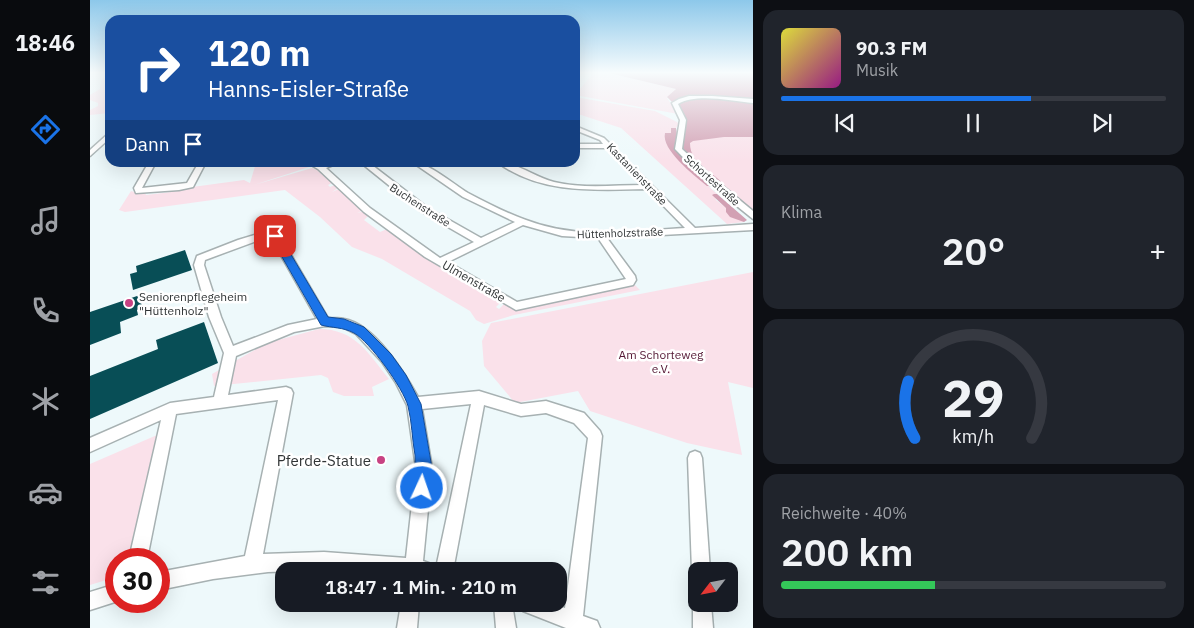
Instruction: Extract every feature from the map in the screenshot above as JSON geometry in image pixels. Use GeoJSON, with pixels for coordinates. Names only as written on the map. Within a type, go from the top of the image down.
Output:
{"type":"FeatureCollection","features":[{"type":"Feature","properties":{"kind":"street","name":"Schortestraße"},"geometry":{"type":"LineString","coordinates":[[676,102],[683,120],[678,149],[703,174],[753,216]]}},
{"type":"Feature","properties":{"kind":"street","name":"Kastanienstraße"},"geometry":{"type":"LineString","coordinates":[[580,130],[598,136],[692,230]]}},
{"type":"Feature","properties":{"kind":"street"},"geometry":{"type":"LineString","coordinates":[[90,154],[105,139]]}},
{"type":"Feature","properties":{"kind":"street"},"geometry":{"type":"LineString","coordinates":[[580,146],[609,146]]}},
{"type":"Feature","properties":{"kind":"street"},"geometry":{"type":"LineString","coordinates":[[150,167],[137,190],[142,192],[185,187],[194,182],[201,167]]}},
{"type":"Feature","properties":{"kind":"street","name":"Ulmenstraße"},"geometry":{"type":"LineString","coordinates":[[321,167],[367,210],[440,262],[516,306],[629,282],[631,280],[630,276],[601,236]]}},
{"type":"Feature","properties":{"kind":"street","name":"Buchenstraße"},"geometry":{"type":"LineString","coordinates":[[369,167],[425,210],[481,242]]}},
{"type":"Feature","properties":{"kind":"street","name":"Hüttenholzstraße"},"geometry":{"type":"LineString","coordinates":[[423,167],[461,191],[522,222],[562,233],[601,236],[753,227]]}},
{"type":"Feature","properties":{"kind":"street"},"geometry":{"type":"LineString","coordinates":[[511,167],[537,179],[562,186],[579,188],[650,187]]}},
{"type":"Feature","properties":{"kind":"street"},"geometry":{"type":"LineString","coordinates":[[440,262],[522,222]]}},
{"type":"Feature","properties":{"kind":"street"},"geometry":{"type":"LineString","coordinates":[[220,402],[230,353],[215,316],[199,261],[204,255],[271,233],[275,236],[325,322]]}},
{"type":"Feature","properties":{"kind":"street"},"geometry":{"type":"LineString","coordinates":[[230,353],[292,328],[325,322],[344,323],[360,331],[370,340],[401,379],[414,404],[424,468],[418,562]]}},
{"type":"Feature","properties":{"kind":"street"},"geometry":{"type":"LineString","coordinates":[[90,445],[170,409],[286,393],[252,564]]}},
{"type":"Feature","properties":{"kind":"street"},"geometry":{"type":"LineString","coordinates":[[414,404],[479,397],[521,410],[546,407],[579,418],[595,436],[573,620]]}},
{"type":"Feature","properties":{"kind":"street"},"geometry":{"type":"LineString","coordinates":[[446,562],[479,397]]}},
{"type":"Feature","properties":{"kind":"street"},"geometry":{"type":"LineString","coordinates":[[140,548],[170,409]]}},
{"type":"Feature","properties":{"kind":"street"},"geometry":{"type":"LineString","coordinates":[[695,458],[701,562]]}},
{"type":"Feature","properties":{"kind":"street"},"geometry":{"type":"LineString","coordinates":[[170,579],[252,564],[291,560],[358,562]]}},
{"type":"Feature","properties":{"kind":"street"},"geometry":{"type":"LineString","coordinates":[[90,601],[105,596]]}},
{"type":"Feature","properties":{"kind":"street"},"geometry":{"type":"LineString","coordinates":[[407,628],[409,612]]}},
{"type":"Feature","properties":{"kind":"street"},"geometry":{"type":"LineString","coordinates":[[504,612],[506,628]]}},
{"type":"Feature","properties":{"kind":"street"},"geometry":{"type":"LineString","coordinates":[[552,612],[590,628]]}},
{"type":"Feature","properties":{"kind":"street"},"geometry":{"type":"LineString","coordinates":[[702,612],[703,628]]}},
{"type":"Feature","properties":{"kind":"green space"},"geometry":{"type":"Polygon","coordinates":[[[96,102],[105,102],[105,114],[90,115],[90,110],[98,106],[96,102]]]}},
{"type":"Feature","properties":{"kind":"green space"},"geometry":{"type":"Polygon","coordinates":[[[580,102],[605,102],[655,111],[677,122],[679,124],[676,128],[671,128],[667,141],[674,155],[717,194],[714,194],[716,200],[744,222],[727,224],[621,128],[580,115],[580,102]]]}},
{"type":"Feature","properties":{"kind":"green space"},"geometry":{"type":"Polygon","coordinates":[[[615,102],[670,102],[678,114],[615,102]]]}},
{"type":"Feature","properties":{"kind":"green space"},"geometry":{"type":"Polygon","coordinates":[[[753,137],[753,212],[685,151],[686,139],[753,137]]]}},
{"type":"Feature","properties":{"kind":"green space"},"geometry":{"type":"Polygon","coordinates":[[[255,167],[309,167],[254,185],[312,168],[317,170],[332,183],[328,185],[330,187],[335,185],[338,188],[332,192],[339,189],[364,210],[357,213],[365,211],[369,215],[364,220],[380,232],[387,229],[502,301],[496,307],[499,309],[505,303],[522,309],[627,286],[633,283],[640,290],[514,315],[484,324],[476,320],[470,311],[382,259],[352,247],[320,217],[285,190],[125,212],[119,210],[131,191],[145,193],[146,195],[244,180],[250,183],[255,167]]]}},
{"type":"Feature","properties":{"kind":"green space","name":"Am Schorteweg e.V."},"geometry":{"type":"Polygon","coordinates":[[[753,272],[753,388],[728,382],[742,455],[687,443],[590,411],[578,391],[515,403],[484,366],[482,341],[491,323],[753,272]]]}},
{"type":"Feature","properties":{"kind":"green space"},"geometry":{"type":"Polygon","coordinates":[[[319,329],[342,333],[351,338],[360,344],[374,360],[389,379],[372,387],[374,396],[344,396],[333,392],[328,378],[321,375],[214,386],[212,374],[267,343],[319,329]]]}},
{"type":"Feature","properties":{"kind":"green space"},"geometry":{"type":"Polygon","coordinates":[[[164,432],[138,548],[105,548],[105,580],[90,585],[90,464],[164,432]]]}},
{"type":"Feature","properties":{"kind":"shaded area"},"geometry":{"type":"Polygon","coordinates":[[[672,102],[753,102],[753,137],[724,137],[690,143],[691,151],[698,163],[726,187],[707,186],[680,162],[668,147],[665,133],[671,133],[671,128],[676,128],[677,134],[681,135],[685,115],[672,102]]]}},
{"type":"Feature","properties":{"kind":"shaded area"},"geometry":{"type":"Polygon","coordinates":[[[717,194],[747,220],[744,222],[730,217],[726,212],[726,208],[712,195],[717,194]]]}},
{"type":"Feature","properties":{"kind":"building"},"geometry":{"type":"Polygon","coordinates":[[[185,250],[192,270],[133,290],[130,274],[137,272],[136,266],[185,250]]]}},
{"type":"Feature","properties":{"kind":"building"},"geometry":{"type":"Polygon","coordinates":[[[140,295],[142,308],[137,310],[138,315],[120,322],[121,333],[90,345],[90,312],[140,295]]]}},
{"type":"Feature","properties":{"kind":"building"},"geometry":{"type":"Polygon","coordinates":[[[204,322],[218,363],[90,419],[90,376],[158,349],[156,340],[204,322]]]}},
{"type":"Feature","properties":{"kind":"place","name":"Seniorenpflegeheim \"Hüttenholz\""},"geometry":{"type":"Point","coordinates":[129,303]}},
{"type":"Feature","properties":{"kind":"place","name":"Pferde-Statue"},"geometry":{"type":"Point","coordinates":[381,460]}},
{"type":"Feature","properties":{"kind":"route"},"geometry":{"type":"LineString","coordinates":[[275,236],[325,322],[344,323],[360,331],[386,358],[401,379],[414,404],[424,468],[422,488]]}}]}
